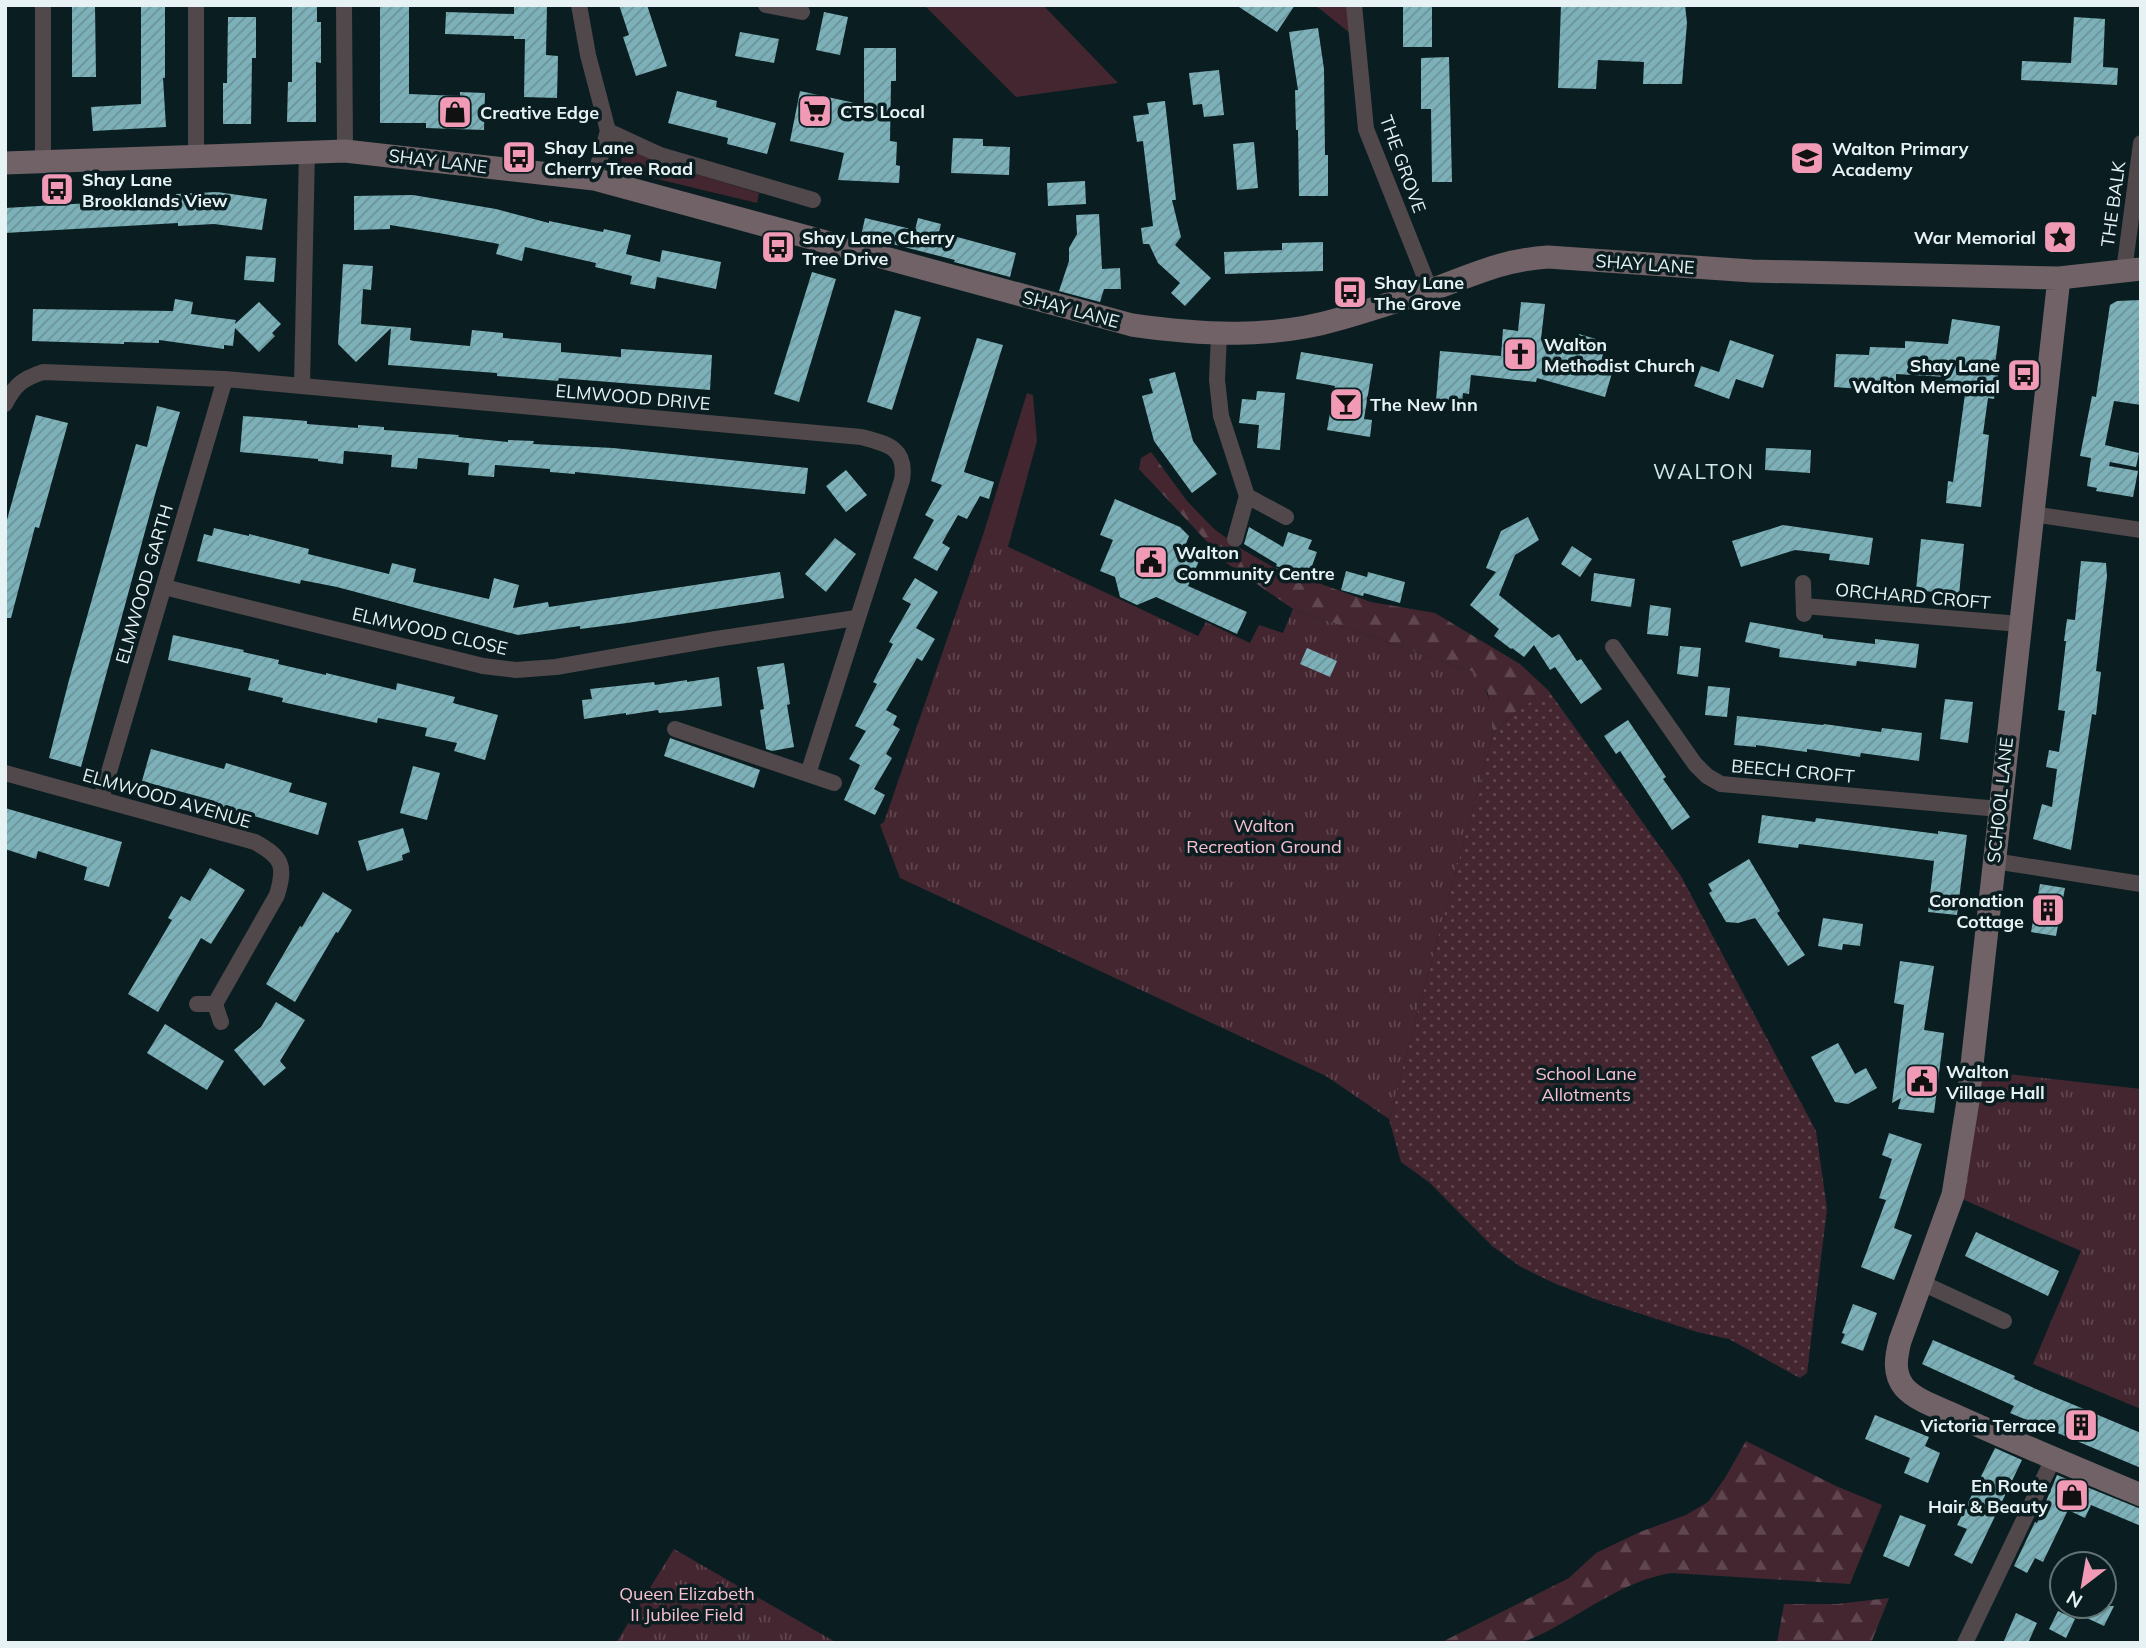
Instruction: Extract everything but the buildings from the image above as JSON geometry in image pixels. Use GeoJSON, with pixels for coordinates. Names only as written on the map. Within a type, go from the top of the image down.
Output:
{"type":"FeatureCollection","features":[{"type":"Feature","properties":{"kind":"main road","name":"SHAY LANE"},"geometry":{"type":"LineString","coordinates":[[5,163],[345,150],[594,179],[1132,326],[1219,334],[1272,332],[1337,320],[1430,290],[1498,264],[1548,257],[1752,271],[2059,278],[2132,270]]}},
{"type":"Feature","properties":{"kind":"main road","name":"SCHOOL LANE"},"geometry":{"type":"LineString","coordinates":[[2059,278],[1972,1070],[1953,1195],[1896,1354],[1896,1368],[1905,1387],[1923,1400],[2053,1459],[2141,1495]]}},
{"type":"Feature","properties":{"kind":"street"},"geometry":{"type":"LineString","coordinates":[[43,5],[43,162]]}},
{"type":"Feature","properties":{"kind":"street"},"geometry":{"type":"LineString","coordinates":[[196,5],[196,156]]}},
{"type":"Feature","properties":{"kind":"street"},"geometry":{"type":"LineString","coordinates":[[344,5],[345,150]]}},
{"type":"Feature","properties":{"kind":"street"},"geometry":{"type":"LineString","coordinates":[[579,5],[588,55],[608,131],[594,179]]}},
{"type":"Feature","properties":{"kind":"street","name":"THE GROVE"},"geometry":{"type":"LineString","coordinates":[[1354,5],[1366,130],[1430,290]]}},
{"type":"Feature","properties":{"kind":"street"},"geometry":{"type":"LineString","coordinates":[[776,6],[802,12]]}},
{"type":"Feature","properties":{"kind":"street"},"geometry":{"type":"LineString","coordinates":[[608,131],[660,155],[813,200]]}},
{"type":"Feature","properties":{"kind":"street","name":"THE BALK"},"geometry":{"type":"LineString","coordinates":[[2132,270],[2141,143]]}},
{"type":"Feature","properties":{"kind":"street"},"geometry":{"type":"LineString","coordinates":[[302,385],[307,150]]}},
{"type":"Feature","properties":{"kind":"street"},"geometry":{"type":"LineString","coordinates":[[1219,334],[1217,380],[1221,415],[1247,496],[1235,539]]}},
{"type":"Feature","properties":{"kind":"street","name":"ELMWOOD DRIVE"},"geometry":{"type":"LineString","coordinates":[[5,404],[12,391],[25,378],[43,372],[225,379],[862,437],[882,443],[897,453],[904,466],[902,480],[808,774]]}},
{"type":"Feature","properties":{"kind":"street","name":"ELMWOOD GARTH"},"geometry":{"type":"LineString","coordinates":[[101,799],[225,379]]}},
{"type":"Feature","properties":{"kind":"street"},"geometry":{"type":"LineString","coordinates":[[1247,496],[1286,517]]}},
{"type":"Feature","properties":{"kind":"street"},"geometry":{"type":"LineString","coordinates":[[2032,514],[2141,530]]}},
{"type":"Feature","properties":{"kind":"street","name":"ORCHARD CROFT"},"geometry":{"type":"LineString","coordinates":[[1803,583],[1804,610],[2020,624]]}},
{"type":"Feature","properties":{"kind":"street","name":"ELMWOOD CLOSE"},"geometry":{"type":"LineString","coordinates":[[164,587],[484,666],[516,670],[556,667],[856,618]]}},
{"type":"Feature","properties":{"kind":"street","name":"BEECH CROFT"},"geometry":{"type":"LineString","coordinates":[[1613,647],[1642,673],[1695,764],[1707,776],[1721,784],[1999,809]]}},
{"type":"Feature","properties":{"kind":"street"},"geometry":{"type":"LineString","coordinates":[[675,729],[834,782]]}},
{"type":"Feature","properties":{"kind":"street","name":"ELMWOOD AVENUE"},"geometry":{"type":"LineString","coordinates":[[5,773],[254,842],[273,852],[280,862],[282,878],[277,895],[215,1004]]}},
{"type":"Feature","properties":{"kind":"street"},"geometry":{"type":"LineString","coordinates":[[1994,860],[2141,884]]}},
{"type":"Feature","properties":{"kind":"street"},"geometry":{"type":"LineString","coordinates":[[197,1004],[215,1004],[221,1022]]}},
{"type":"Feature","properties":{"kind":"street"},"geometry":{"type":"LineString","coordinates":[[1922,1283],[1992,1306],[2004,1321]]}},
{"type":"Feature","properties":{"kind":"street"},"geometry":{"type":"LineString","coordinates":[[1965,1643],[2053,1459]]}},
{"type":"Feature","properties":{"kind":"green space"},"geometry":{"type":"Polygon","coordinates":[[[924,5],[1043,5],[1118,83],[1016,97],[924,5]]]}},
{"type":"Feature","properties":{"kind":"green space"},"geometry":{"type":"Polygon","coordinates":[[[1315,5],[1354,5],[1356,38],[1315,5]]]}},
{"type":"Feature","properties":{"kind":"green space"},"geometry":{"type":"Polygon","coordinates":[[[624,149],[656,162],[759,193],[757,203],[628,172],[622,167],[621,154],[624,149]]]}},
{"type":"Feature","properties":{"kind":"green space"},"geometry":{"type":"Polygon","coordinates":[[[1027,393],[1033,395],[1037,441],[1008,547],[983,535],[1027,393]]]}},
{"type":"Feature","properties":{"kind":"green space"},"geometry":{"type":"Polygon","coordinates":[[[1151,452],[1187,501],[1213,528],[1240,548],[1271,566],[1371,602],[1435,613],[1520,664],[1548,690],[1513,714],[1493,734],[1488,693],[1473,672],[1293,609],[1228,564],[1139,469],[1141,458],[1151,452]]]}},
{"type":"Feature","properties":{"kind":"green space","name":"Walton Recreation Ground"},"geometry":{"type":"Polygon","coordinates":[[[983,535],[1198,636],[1206,622],[1250,643],[1259,625],[1283,633],[1293,609],[1473,672],[1484,686],[1489,700],[1493,734],[1389,1119],[1326,1076],[900,878],[880,825],[884,822],[983,535]]]}},
{"type":"Feature","properties":{"kind":"green space","name":"School Lane Allotments"},"geometry":{"type":"Polygon","coordinates":[[[1548,690],[1681,876],[1816,1131],[1827,1209],[1807,1373],[1800,1378],[1729,1339],[1697,1332],[1598,1300],[1521,1267],[1492,1246],[1430,1183],[1401,1162],[1389,1119],[1493,734],[1513,714],[1548,690]]]}},
{"type":"Feature","properties":{"kind":"green space"},"geometry":{"type":"Polygon","coordinates":[[[1972,1070],[2141,1089],[2141,1409],[2033,1364],[2081,1251],[1953,1195],[1972,1070]]]}},
{"type":"Feature","properties":{"kind":"green space"},"geometry":{"type":"Polygon","coordinates":[[[1746,1441],[1836,1486],[1882,1505],[1850,1584],[1672,1573],[1633,1584],[1544,1633],[1520,1643],[1440,1643],[1569,1578],[1596,1553],[1640,1532],[1686,1515],[1708,1502],[1746,1441]]]}},
{"type":"Feature","properties":{"kind":"green space","name":"Queen Elizabeth II Jubilee Field"},"geometry":{"type":"Polygon","coordinates":[[[674,1549],[837,1643],[616,1643],[674,1549]]]}},
{"type":"Feature","properties":{"kind":"green space"},"geometry":{"type":"Polygon","coordinates":[[[1889,1598],[1871,1643],[1777,1643],[1784,1604],[1837,1604],[1889,1598]]]}},
{"type":"Feature","properties":{"kind":"place","name":"CTS Local"},"geometry":{"type":"Point","coordinates":[815,111]}},
{"type":"Feature","properties":{"kind":"place","name":"Creative Edge"},"geometry":{"type":"Point","coordinates":[455,112]}},
{"type":"Feature","properties":{"kind":"place","name":"Shay Lane Cherry Tree Road"},"geometry":{"type":"Point","coordinates":[519,157]}},
{"type":"Feature","properties":{"kind":"place","name":"Walton Primary Academy"},"geometry":{"type":"Point","coordinates":[1807,158]}},
{"type":"Feature","properties":{"kind":"place","name":"Shay Lane Brooklands View"},"geometry":{"type":"Point","coordinates":[57,189]}},
{"type":"Feature","properties":{"kind":"place","name":"War Memorial"},"geometry":{"type":"Point","coordinates":[2060,237]}},
{"type":"Feature","properties":{"kind":"place","name":"Shay Lane Cherry Tree Drive"},"geometry":{"type":"Point","coordinates":[778,247]}},
{"type":"Feature","properties":{"kind":"place","name":"Shay Lane The Grove"},"geometry":{"type":"Point","coordinates":[1350,292]}},
{"type":"Feature","properties":{"kind":"place","name":"Walton Methodist Church"},"geometry":{"type":"Point","coordinates":[1520,354]}},
{"type":"Feature","properties":{"kind":"place","name":"Shay Lane Walton Memorial"},"geometry":{"type":"Point","coordinates":[2024,375]}},
{"type":"Feature","properties":{"kind":"place","name":"The New Inn"},"geometry":{"type":"Point","coordinates":[1346,404]}},
{"type":"Feature","properties":{"kind":"place","name":"Walton Community Centre"},"geometry":{"type":"Point","coordinates":[1151,562]}},
{"type":"Feature","properties":{"kind":"place","name":"Coronation Cottage"},"geometry":{"type":"Point","coordinates":[2048,910]}},
{"type":"Feature","properties":{"kind":"place","name":"Walton Village Hall"},"geometry":{"type":"Point","coordinates":[1922,1081]}},
{"type":"Feature","properties":{"kind":"place","name":"Victoria Terrace"},"geometry":{"type":"Point","coordinates":[2081,1425]}},
{"type":"Feature","properties":{"kind":"place","name":"En Route Hair & Beauty"},"geometry":{"type":"Point","coordinates":[2072,1495]}},
{"type":"Feature","properties":{"kind":"district","name":"WALTON"},"geometry":{"type":"Point","coordinates":[1704,471]}}]}
